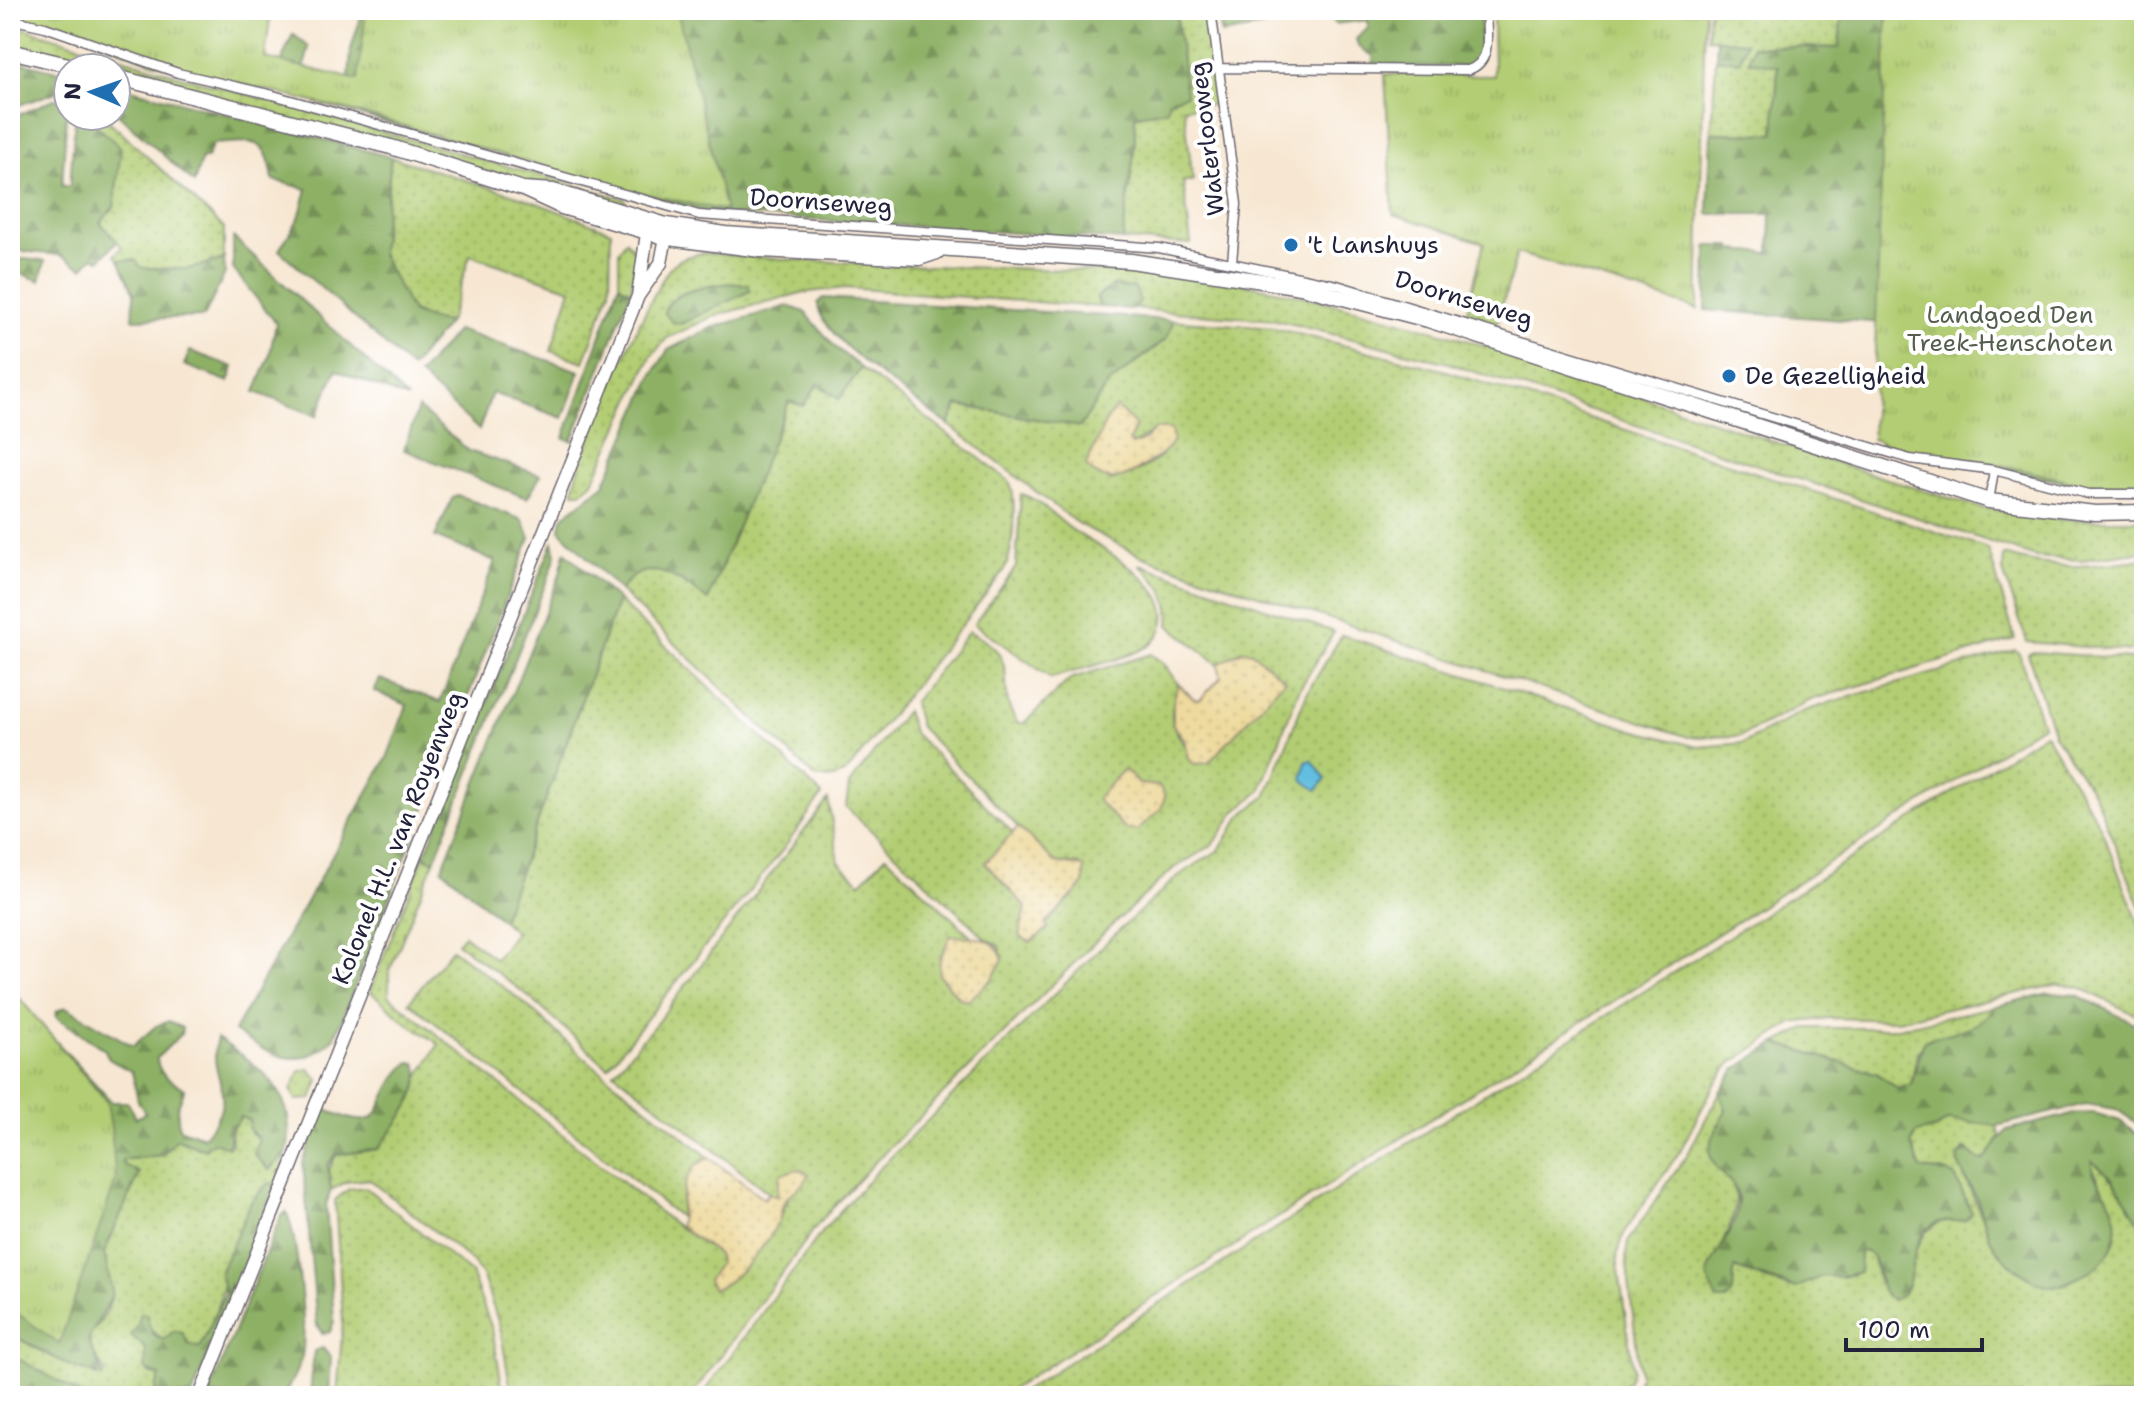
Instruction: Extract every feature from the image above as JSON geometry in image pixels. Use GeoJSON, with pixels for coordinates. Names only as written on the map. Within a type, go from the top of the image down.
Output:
{"type":"FeatureCollection","features":[{"type":"Feature","properties":{"kind":"main road"},"geometry":{"type":"LineString","coordinates":[[10,51],[52,61]]}},
{"type":"Feature","properties":{"kind":"main road","name":"Doornseweg"},"geometry":{"type":"LineString","coordinates":[[132,81],[391,147],[523,189],[562,207],[647,233],[909,244],[942,251],[1131,261],[1301,287],[1428,320],[1989,501],[2095,513],[2144,512]]}},
{"type":"Feature","properties":{"kind":"main road","name":"Doornseweg"},"geometry":{"type":"LineString","coordinates":[[523,189],[553,191],[667,232]]}},
{"type":"Feature","properties":{"kind":"street","name":"Waterlooweg"},"geometry":{"type":"LineString","coordinates":[[1211,10],[1238,213],[1232,262]]}},
{"type":"Feature","properties":{"kind":"street"},"geometry":{"type":"LineString","coordinates":[[1219,68],[1468,70],[1482,62],[1487,54],[1486,10]]}},
{"type":"Feature","properties":{"kind":"street","name":"Doornseweg"},"geometry":{"type":"LineString","coordinates":[[10,19],[45,27],[178,73],[302,103],[671,208],[732,219],[1132,245],[1232,262],[1366,293],[1910,459],[1994,470],[2079,492],[2144,494]]}},
{"type":"Feature","properties":{"kind":"street"},"geometry":{"type":"LineString","coordinates":[[667,232],[671,208]]}},
{"type":"Feature","properties":{"kind":"street","name":"Kolonel H.L. van Royenweg"},"geometry":{"type":"LineString","coordinates":[[200,1396],[638,296],[661,263],[667,232]]}},
{"type":"Feature","properties":{"kind":"street","name":"Kolonel H.L. van Royenweg"},"geometry":{"type":"LineString","coordinates":[[638,296],[637,282],[647,233]]}},
{"type":"Feature","properties":{"kind":"street"},"geometry":{"type":"LineString","coordinates":[[1989,501],[1994,470]]}},
{"type":"Feature","properties":{"kind":"green space"},"geometry":{"type":"Polygon","coordinates":[[[10,10],[271,10],[265,58],[358,80],[366,10],[677,10],[726,211],[608,186],[374,117],[152,62],[71,31],[10,14],[10,10]]]}},
{"type":"Feature","properties":{"kind":"green space"},"geometry":{"type":"Polygon","coordinates":[[[363,10],[1176,10],[1186,95],[1169,100],[1167,110],[1135,115],[1123,240],[709,213],[281,93],[283,57],[293,34],[309,47],[303,71],[349,80],[351,49],[363,10]]]}},
{"type":"Feature","properties":{"kind":"green space"},"geometry":{"type":"Polygon","coordinates":[[[1176,10],[1205,10],[1218,104],[1184,108],[1193,181],[1183,181],[1191,244],[1123,240],[1135,115],[1166,110],[1169,100],[1186,95],[1176,10]]]}},
{"type":"Feature","properties":{"kind":"green space"},"geometry":{"type":"Polygon","coordinates":[[[1294,10],[1321,10],[1301,15],[1300,21],[1221,34],[1219,16],[1236,16],[1239,25],[1284,17],[1294,10]]]}},
{"type":"Feature","properties":{"kind":"green space"},"geometry":{"type":"Polygon","coordinates":[[[1344,10],[1481,10],[1480,58],[1477,64],[1466,66],[1373,67],[1373,56],[1358,46],[1356,39],[1368,28],[1368,20],[1335,24],[1332,18],[1344,10]]]}},
{"type":"Feature","properties":{"kind":"green space"},"geometry":{"type":"Polygon","coordinates":[[[1493,10],[1705,10],[1698,309],[1517,253],[1496,328],[1478,322],[1476,327],[1464,323],[1484,243],[1393,214],[1385,74],[1494,76],[1493,10]]]}},
{"type":"Feature","properties":{"kind":"green space"},"geometry":{"type":"Polygon","coordinates":[[[1709,10],[1842,10],[1839,48],[1753,46],[1778,66],[1775,134],[1711,133],[1716,59],[1740,61],[1746,43],[1708,38],[1709,10]]]}},
{"type":"Feature","properties":{"kind":"green space","name":"Landgoed Den Treek-Henschoten"},"geometry":{"type":"Polygon","coordinates":[[[1842,10],[2144,10],[2144,488],[2082,486],[1880,445],[1885,323],[1706,310],[1707,246],[1732,246],[1732,250],[1770,253],[1771,214],[1708,214],[1711,133],[1774,134],[1778,66],[1749,61],[1753,46],[1839,48],[1842,10]]]}},
{"type":"Feature","properties":{"kind":"green space","name":"Landgoed Den Treek-Henschoten"},"geometry":{"type":"Polygon","coordinates":[[[1887,10],[2144,10],[2144,487],[2080,483],[1997,464],[1908,451],[1872,439],[1887,10]]]}},
{"type":"Feature","properties":{"kind":"green space"},"geometry":{"type":"Polygon","coordinates":[[[10,24],[102,52],[52,52],[52,58],[10,47],[10,24]]]}},
{"type":"Feature","properties":{"kind":"green space"},"geometry":{"type":"Polygon","coordinates":[[[1717,39],[1746,42],[1740,61],[1716,59],[1717,39]]]}},
{"type":"Feature","properties":{"kind":"green space"},"geometry":{"type":"Polygon","coordinates":[[[10,59],[52,70],[52,94],[10,108],[10,59]]]}},
{"type":"Feature","properties":{"kind":"green space"},"geometry":{"type":"Polygon","coordinates":[[[132,61],[625,199],[624,208],[132,78],[132,61]]]}},
{"type":"Feature","properties":{"kind":"green space"},"geometry":{"type":"Polygon","coordinates":[[[132,89],[391,157],[381,254],[412,312],[432,320],[449,322],[411,368],[279,250],[299,218],[307,189],[273,180],[267,155],[256,144],[213,144],[207,158],[202,158],[194,183],[132,127],[132,89]]]}},
{"type":"Feature","properties":{"kind":"green space"},"geometry":{"type":"Polygon","coordinates":[[[52,100],[52,132],[65,132],[62,186],[70,186],[74,132],[103,132],[121,148],[114,207],[100,223],[117,241],[100,260],[93,257],[83,268],[60,255],[10,250],[10,119],[52,100]]]}},
{"type":"Feature","properties":{"kind":"green space"},"geometry":{"type":"Polygon","coordinates":[[[103,132],[120,132],[224,228],[224,259],[189,269],[141,268],[135,260],[119,260],[115,255],[122,247],[100,223],[121,148],[103,132]]]}},
{"type":"Feature","properties":{"kind":"green space"},"geometry":{"type":"Polygon","coordinates":[[[391,157],[521,197],[611,231],[610,291],[584,362],[551,351],[571,289],[470,255],[449,322],[432,320],[412,312],[381,254],[391,157]]]}},
{"type":"Feature","properties":{"kind":"green space"},"geometry":{"type":"Polygon","coordinates":[[[233,237],[408,399],[336,370],[317,416],[255,392],[269,358],[276,323],[233,269],[233,237]]]}},
{"type":"Feature","properties":{"kind":"green space"},"geometry":{"type":"Polygon","coordinates":[[[626,240],[636,254],[631,291],[619,285],[619,251],[626,240]]]}},
{"type":"Feature","properties":{"kind":"green space"},"geometry":{"type":"Polygon","coordinates":[[[706,253],[870,264],[1140,273],[1245,284],[1432,330],[1982,508],[2066,520],[2144,520],[2144,551],[2081,560],[2036,557],[1445,362],[1276,320],[1134,309],[1140,302],[1121,288],[1112,286],[1097,300],[1100,307],[845,288],[801,293],[714,316],[667,338],[651,356],[593,482],[582,492],[574,492],[599,416],[662,279],[679,260],[706,253]]]}},
{"type":"Feature","properties":{"kind":"green space"},"geometry":{"type":"Polygon","coordinates":[[[10,258],[45,261],[40,281],[10,269],[10,258]]]}},
{"type":"Feature","properties":{"kind":"green space"},"geometry":{"type":"Polygon","coordinates":[[[224,259],[225,273],[204,317],[133,319],[134,293],[119,260],[135,260],[142,268],[189,269],[224,259]]]}},
{"type":"Feature","properties":{"kind":"green space"},"geometry":{"type":"Polygon","coordinates":[[[729,283],[748,285],[750,291],[681,324],[672,322],[664,312],[682,294],[729,283]]]}},
{"type":"Feature","properties":{"kind":"green space"},"geometry":{"type":"Polygon","coordinates":[[[619,285],[631,291],[572,441],[564,438],[619,285]]]}},
{"type":"Feature","properties":{"kind":"green space"},"geometry":{"type":"Polygon","coordinates":[[[1112,286],[1135,288],[1140,302],[1134,309],[1100,307],[1097,297],[1112,286]]]}},
{"type":"Feature","properties":{"kind":"green space"},"geometry":{"type":"Polygon","coordinates":[[[823,298],[1170,320],[1172,326],[1166,339],[1106,386],[1080,427],[957,405],[949,425],[851,351],[822,317],[818,303],[823,298]]]}},
{"type":"Feature","properties":{"kind":"green space"},"geometry":{"type":"Polygon","coordinates":[[[788,306],[805,312],[835,347],[861,368],[839,399],[818,384],[803,406],[789,401],[708,600],[675,578],[652,571],[630,579],[620,591],[560,530],[562,517],[604,485],[653,374],[668,350],[711,328],[788,306]]]}},
{"type":"Feature","properties":{"kind":"green space"},"geometry":{"type":"Polygon","coordinates":[[[1170,320],[1274,328],[1443,370],[1988,549],[2015,639],[1811,700],[1741,736],[1688,737],[1143,557],[1077,523],[949,425],[957,405],[1080,427],[1106,386],[1166,339],[1172,326],[1170,320]],[[1116,408],[1106,421],[1086,466],[1111,481],[1155,461],[1173,439],[1151,433],[1132,445],[1129,441],[1136,426],[1116,408]]]}},
{"type":"Feature","properties":{"kind":"green space"},"geometry":{"type":"Polygon","coordinates":[[[457,330],[580,371],[563,418],[492,393],[479,430],[419,375],[457,330]]]}},
{"type":"Feature","properties":{"kind":"green space"},"geometry":{"type":"Polygon","coordinates":[[[190,351],[234,367],[229,382],[184,365],[190,351]]]}},
{"type":"Feature","properties":{"kind":"green space"},"geometry":{"type":"Polygon","coordinates":[[[861,368],[1009,481],[1013,527],[1003,572],[850,768],[834,778],[815,777],[620,591],[641,571],[652,570],[674,577],[708,599],[789,400],[818,384],[839,399],[861,368]]]}},
{"type":"Feature","properties":{"kind":"green space"},"geometry":{"type":"Polygon","coordinates":[[[418,408],[469,451],[541,475],[527,498],[404,450],[418,408]]]}},
{"type":"Feature","properties":{"kind":"green space"},"geometry":{"type":"Polygon","coordinates":[[[1021,494],[1121,560],[1154,589],[1163,606],[1164,623],[1154,641],[1121,658],[1051,678],[974,624],[1016,567],[1021,494]]]}},
{"type":"Feature","properties":{"kind":"green space"},"geometry":{"type":"Polygon","coordinates":[[[457,495],[523,520],[530,538],[335,1037],[322,1049],[309,1055],[284,1057],[234,1031],[387,758],[407,705],[374,691],[380,679],[440,702],[495,561],[435,537],[452,499],[457,495]]]}},
{"type":"Feature","properties":{"kind":"green space"},"geometry":{"type":"Polygon","coordinates":[[[553,542],[556,555],[550,573],[434,861],[424,856],[553,542]]]}},
{"type":"Feature","properties":{"kind":"green space"},"geometry":{"type":"Polygon","coordinates":[[[565,552],[618,600],[502,920],[442,869],[559,577],[565,552]]]}},
{"type":"Feature","properties":{"kind":"green space"},"geometry":{"type":"Polygon","coordinates":[[[2004,555],[2041,564],[2074,566],[2144,559],[2144,652],[2027,642],[2003,571],[2004,555]]]}},
{"type":"Feature","properties":{"kind":"green space"},"geometry":{"type":"Polygon","coordinates":[[[1139,564],[1334,632],[1299,690],[1260,791],[1235,812],[1214,844],[1173,869],[1107,930],[869,1168],[818,1224],[691,1396],[512,1396],[500,1327],[483,1277],[472,1261],[369,1179],[346,1182],[331,1190],[327,1174],[336,1155],[378,1149],[414,1095],[419,1076],[439,1044],[407,1023],[370,991],[424,856],[434,861],[389,972],[389,996],[673,1223],[718,1254],[719,1264],[780,1219],[788,1198],[779,1191],[776,1198],[769,1193],[614,1072],[655,1025],[828,800],[839,862],[860,883],[886,856],[973,938],[950,936],[939,975],[959,998],[968,1000],[992,979],[1003,959],[999,946],[986,939],[846,807],[849,785],[906,711],[913,732],[1013,833],[985,863],[1026,907],[1019,936],[1030,942],[1048,928],[1045,925],[1084,884],[1080,865],[1055,862],[1018,827],[920,727],[913,703],[969,631],[993,647],[1002,659],[1008,704],[1018,723],[1024,723],[1070,679],[1151,654],[1165,665],[1178,684],[1172,718],[1189,759],[1208,763],[1284,680],[1243,650],[1218,664],[1169,625],[1169,606],[1163,591],[1139,564]],[[1139,784],[1137,831],[1159,787],[1139,784]]]}},
{"type":"Feature","properties":{"kind":"green space"},"geometry":{"type":"Polygon","coordinates":[[[618,600],[822,795],[785,847],[608,1067],[527,995],[457,943],[464,935],[495,959],[515,932],[502,920],[618,600]]]}},
{"type":"Feature","properties":{"kind":"green space"},"geometry":{"type":"Polygon","coordinates":[[[1342,635],[1633,730],[1698,747],[1744,743],[1802,712],[2015,650],[2019,653],[2042,725],[1001,1396],[701,1396],[824,1229],[875,1173],[1113,936],[1178,876],[1219,850],[1241,816],[1266,796],[1307,693],[1342,635]]]}},
{"type":"Feature","properties":{"kind":"green space"},"geometry":{"type":"Polygon","coordinates":[[[2028,654],[2144,660],[2144,915],[2094,794],[2054,735],[2028,654]]]}},
{"type":"Feature","properties":{"kind":"green space"},"geometry":{"type":"Polygon","coordinates":[[[2045,733],[2100,826],[2144,936],[2144,1019],[2079,987],[2059,984],[1897,1020],[1830,1018],[1793,1023],[1730,1064],[1713,1087],[1680,1151],[1625,1231],[1617,1256],[1633,1370],[1629,1381],[1623,1386],[1557,1396],[1016,1396],[2045,733]]]}},
{"type":"Feature","properties":{"kind":"green space"},"geometry":{"type":"Polygon","coordinates":[[[452,949],[522,1001],[589,1062],[710,1158],[703,1160],[682,1196],[680,1217],[409,1002],[452,949]]]}},
{"type":"Feature","properties":{"kind":"green space"},"geometry":{"type":"Polygon","coordinates":[[[10,987],[107,1102],[111,1128],[116,1180],[59,1344],[10,1308],[10,987]]]}},
{"type":"Feature","properties":{"kind":"green space"},"geometry":{"type":"Polygon","coordinates":[[[10,991],[112,1102],[127,1102],[136,1118],[145,1113],[138,1101],[132,1072],[109,1059],[105,1050],[56,1017],[57,1011],[66,1007],[133,1046],[156,1026],[169,1021],[182,1028],[181,1034],[157,1058],[163,1074],[185,1089],[177,1108],[179,1128],[203,1137],[221,1109],[223,1097],[215,1053],[217,1038],[262,1072],[282,1097],[287,1113],[287,1152],[269,1170],[253,1153],[259,1139],[249,1129],[249,1120],[241,1117],[231,1129],[229,1147],[213,1142],[205,1149],[177,1139],[162,1155],[123,1160],[123,1164],[139,1173],[104,1253],[112,1290],[110,1300],[88,1340],[104,1377],[70,1366],[10,1334],[10,991]]]}},
{"type":"Feature","properties":{"kind":"green space"},"geometry":{"type":"Polygon","coordinates":[[[2049,993],[2077,995],[2144,1028],[2144,1128],[2116,1109],[2085,1104],[1997,1126],[1948,1120],[1937,1128],[1916,1133],[1911,1145],[1921,1169],[1948,1172],[1955,1177],[1972,1213],[1966,1220],[1939,1222],[1922,1235],[1902,1296],[1892,1300],[1886,1295],[1874,1260],[1865,1250],[1860,1253],[1859,1272],[1841,1277],[1822,1276],[1796,1288],[1734,1268],[1733,1293],[1726,1300],[1717,1300],[1707,1277],[1735,1220],[1738,1202],[1734,1187],[1711,1158],[1710,1150],[1726,1110],[1720,1092],[1736,1069],[1776,1043],[1878,1074],[1898,1089],[1911,1084],[1924,1041],[1973,1026],[1988,1015],[1992,1007],[2049,993]]]}},
{"type":"Feature","properties":{"kind":"green space"},"geometry":{"type":"Polygon","coordinates":[[[1992,1007],[1974,1025],[1928,1039],[1917,1054],[1911,1084],[1904,1089],[1897,1089],[1878,1074],[1776,1043],[1806,1028],[1898,1028],[1992,1007]]]}},
{"type":"Feature","properties":{"kind":"green space"},"geometry":{"type":"Polygon","coordinates":[[[409,1063],[416,1064],[418,1085],[400,1120],[378,1149],[336,1155],[328,1165],[331,1190],[326,1205],[334,1321],[330,1332],[322,1333],[317,1326],[303,1163],[323,1108],[345,1117],[371,1118],[396,1077],[409,1063]]]}},
{"type":"Feature","properties":{"kind":"green space"},"geometry":{"type":"Polygon","coordinates":[[[309,1069],[319,1080],[312,1099],[296,1100],[291,1090],[300,1071],[309,1069]]]}},
{"type":"Feature","properties":{"kind":"green space"},"geometry":{"type":"Polygon","coordinates":[[[1720,1092],[1726,1110],[1712,1138],[1735,1191],[1734,1213],[1721,1247],[1734,1282],[1734,1268],[1789,1288],[1822,1276],[1841,1277],[1858,1272],[1860,1253],[1865,1250],[1872,1255],[1878,1281],[1886,1296],[1909,1279],[1916,1249],[1926,1232],[1938,1223],[1972,1213],[1955,1177],[1948,1172],[1921,1169],[1910,1141],[1916,1133],[1937,1128],[1952,1118],[1997,1126],[2000,1136],[1989,1158],[1980,1161],[1966,1149],[1962,1150],[1958,1163],[1989,1232],[2027,1276],[2051,1286],[2062,1285],[2078,1277],[2098,1178],[2090,1162],[2096,1161],[2123,1192],[2144,1231],[2144,1396],[1742,1396],[1728,1386],[1691,1382],[1691,1396],[1618,1396],[1635,1387],[1640,1376],[1626,1256],[1628,1241],[1687,1155],[1720,1092]]]}},
{"type":"Feature","properties":{"kind":"green space"},"geometry":{"type":"Polygon","coordinates":[[[2094,1113],[2120,1121],[2144,1139],[2144,1231],[2113,1179],[2092,1161],[2095,1176],[2116,1217],[2113,1245],[2093,1269],[2067,1283],[2051,1286],[2030,1279],[2011,1265],[1996,1248],[1977,1199],[1962,1172],[1959,1155],[1966,1149],[1984,1160],[2007,1130],[2073,1114],[2094,1113]]]}},
{"type":"Feature","properties":{"kind":"green space"},"geometry":{"type":"Polygon","coordinates":[[[241,1117],[249,1120],[251,1133],[259,1139],[261,1161],[269,1170],[287,1152],[277,1183],[262,1191],[249,1207],[209,1331],[199,1348],[163,1339],[148,1324],[139,1339],[146,1349],[148,1373],[160,1376],[157,1396],[84,1396],[10,1354],[10,1334],[70,1366],[79,1366],[96,1376],[106,1373],[90,1346],[89,1338],[107,1311],[111,1297],[104,1260],[107,1244],[139,1173],[123,1164],[123,1160],[162,1155],[176,1139],[200,1149],[213,1142],[232,1145],[231,1129],[241,1117]]]}},
{"type":"Feature","properties":{"kind":"green space"},"geometry":{"type":"Polygon","coordinates":[[[276,1183],[192,1396],[157,1396],[160,1376],[145,1369],[146,1349],[131,1335],[141,1313],[146,1314],[152,1333],[163,1340],[174,1331],[183,1333],[188,1344],[200,1348],[225,1293],[220,1273],[251,1202],[267,1184],[276,1183]]]}},
{"type":"Feature","properties":{"kind":"green space"},"geometry":{"type":"Polygon","coordinates":[[[365,1187],[471,1273],[492,1329],[504,1396],[337,1396],[343,1321],[335,1200],[349,1189],[365,1187]]]}},
{"type":"Feature","properties":{"kind":"green space"},"geometry":{"type":"Polygon","coordinates":[[[286,1212],[294,1240],[302,1305],[302,1356],[296,1372],[283,1396],[208,1396],[281,1216],[286,1212]]]}},
{"type":"Feature","properties":{"kind":"green space"},"geometry":{"type":"Polygon","coordinates":[[[323,1348],[331,1358],[329,1396],[310,1396],[314,1351],[323,1348]]]}},
{"type":"Feature","properties":{"kind":"green space"},"geometry":{"type":"Polygon","coordinates":[[[10,1354],[84,1396],[10,1396],[10,1354]]]}},
{"type":"Feature","properties":{"kind":"green space"},"geometry":{"type":"Polygon","coordinates":[[[1691,1382],[1728,1386],[1742,1396],[1691,1396],[1691,1382]]]}},
{"type":"Feature","properties":{"kind":"sand"},"geometry":{"type":"Polygon","coordinates":[[[1116,407],[1136,426],[1129,441],[1132,445],[1145,440],[1155,429],[1171,429],[1173,439],[1164,452],[1136,471],[1122,478],[1108,479],[1093,473],[1086,466],[1106,421],[1116,407]]]}},
{"type":"Feature","properties":{"kind":"sand"},"geometry":{"type":"Polygon","coordinates":[[[1244,650],[1252,652],[1285,680],[1208,763],[1194,764],[1189,759],[1185,740],[1173,725],[1173,703],[1178,684],[1194,699],[1200,700],[1221,677],[1218,664],[1244,650]]]}},
{"type":"Feature","properties":{"kind":"sand"},"geometry":{"type":"Polygon","coordinates":[[[1124,769],[1139,784],[1159,786],[1165,796],[1161,809],[1137,831],[1125,829],[1096,799],[1124,769]]]}},
{"type":"Feature","properties":{"kind":"sand"},"geometry":{"type":"Polygon","coordinates":[[[1018,827],[1055,862],[1084,867],[1084,884],[1045,924],[1048,929],[1030,942],[1019,936],[1026,907],[985,863],[1018,827]]]}},
{"type":"Feature","properties":{"kind":"sand"},"geometry":{"type":"Polygon","coordinates":[[[950,936],[989,941],[1003,959],[992,979],[968,1001],[959,998],[939,975],[940,959],[950,936]]]}},
{"type":"Feature","properties":{"kind":"sand"},"geometry":{"type":"Polygon","coordinates":[[[710,1158],[764,1199],[769,1193],[777,1197],[780,1174],[798,1169],[809,1174],[784,1202],[779,1220],[760,1250],[742,1270],[713,1289],[708,1280],[719,1264],[718,1254],[680,1227],[684,1186],[693,1169],[710,1158]]]}},
{"type":"Feature","properties":{"kind":"water"},"geometry":{"type":"Polygon","coordinates":[[[1312,760],[1326,779],[1317,790],[1302,779],[1306,762],[1312,760]]]}},
{"type":"Feature","properties":{"kind":"place","name":"'t Lanshuys"},"geometry":{"type":"Point","coordinates":[1291,245]}},
{"type":"Feature","properties":{"kind":"place","name":"De Gezelligheid"},"geometry":{"type":"Point","coordinates":[1729,376]}}]}
